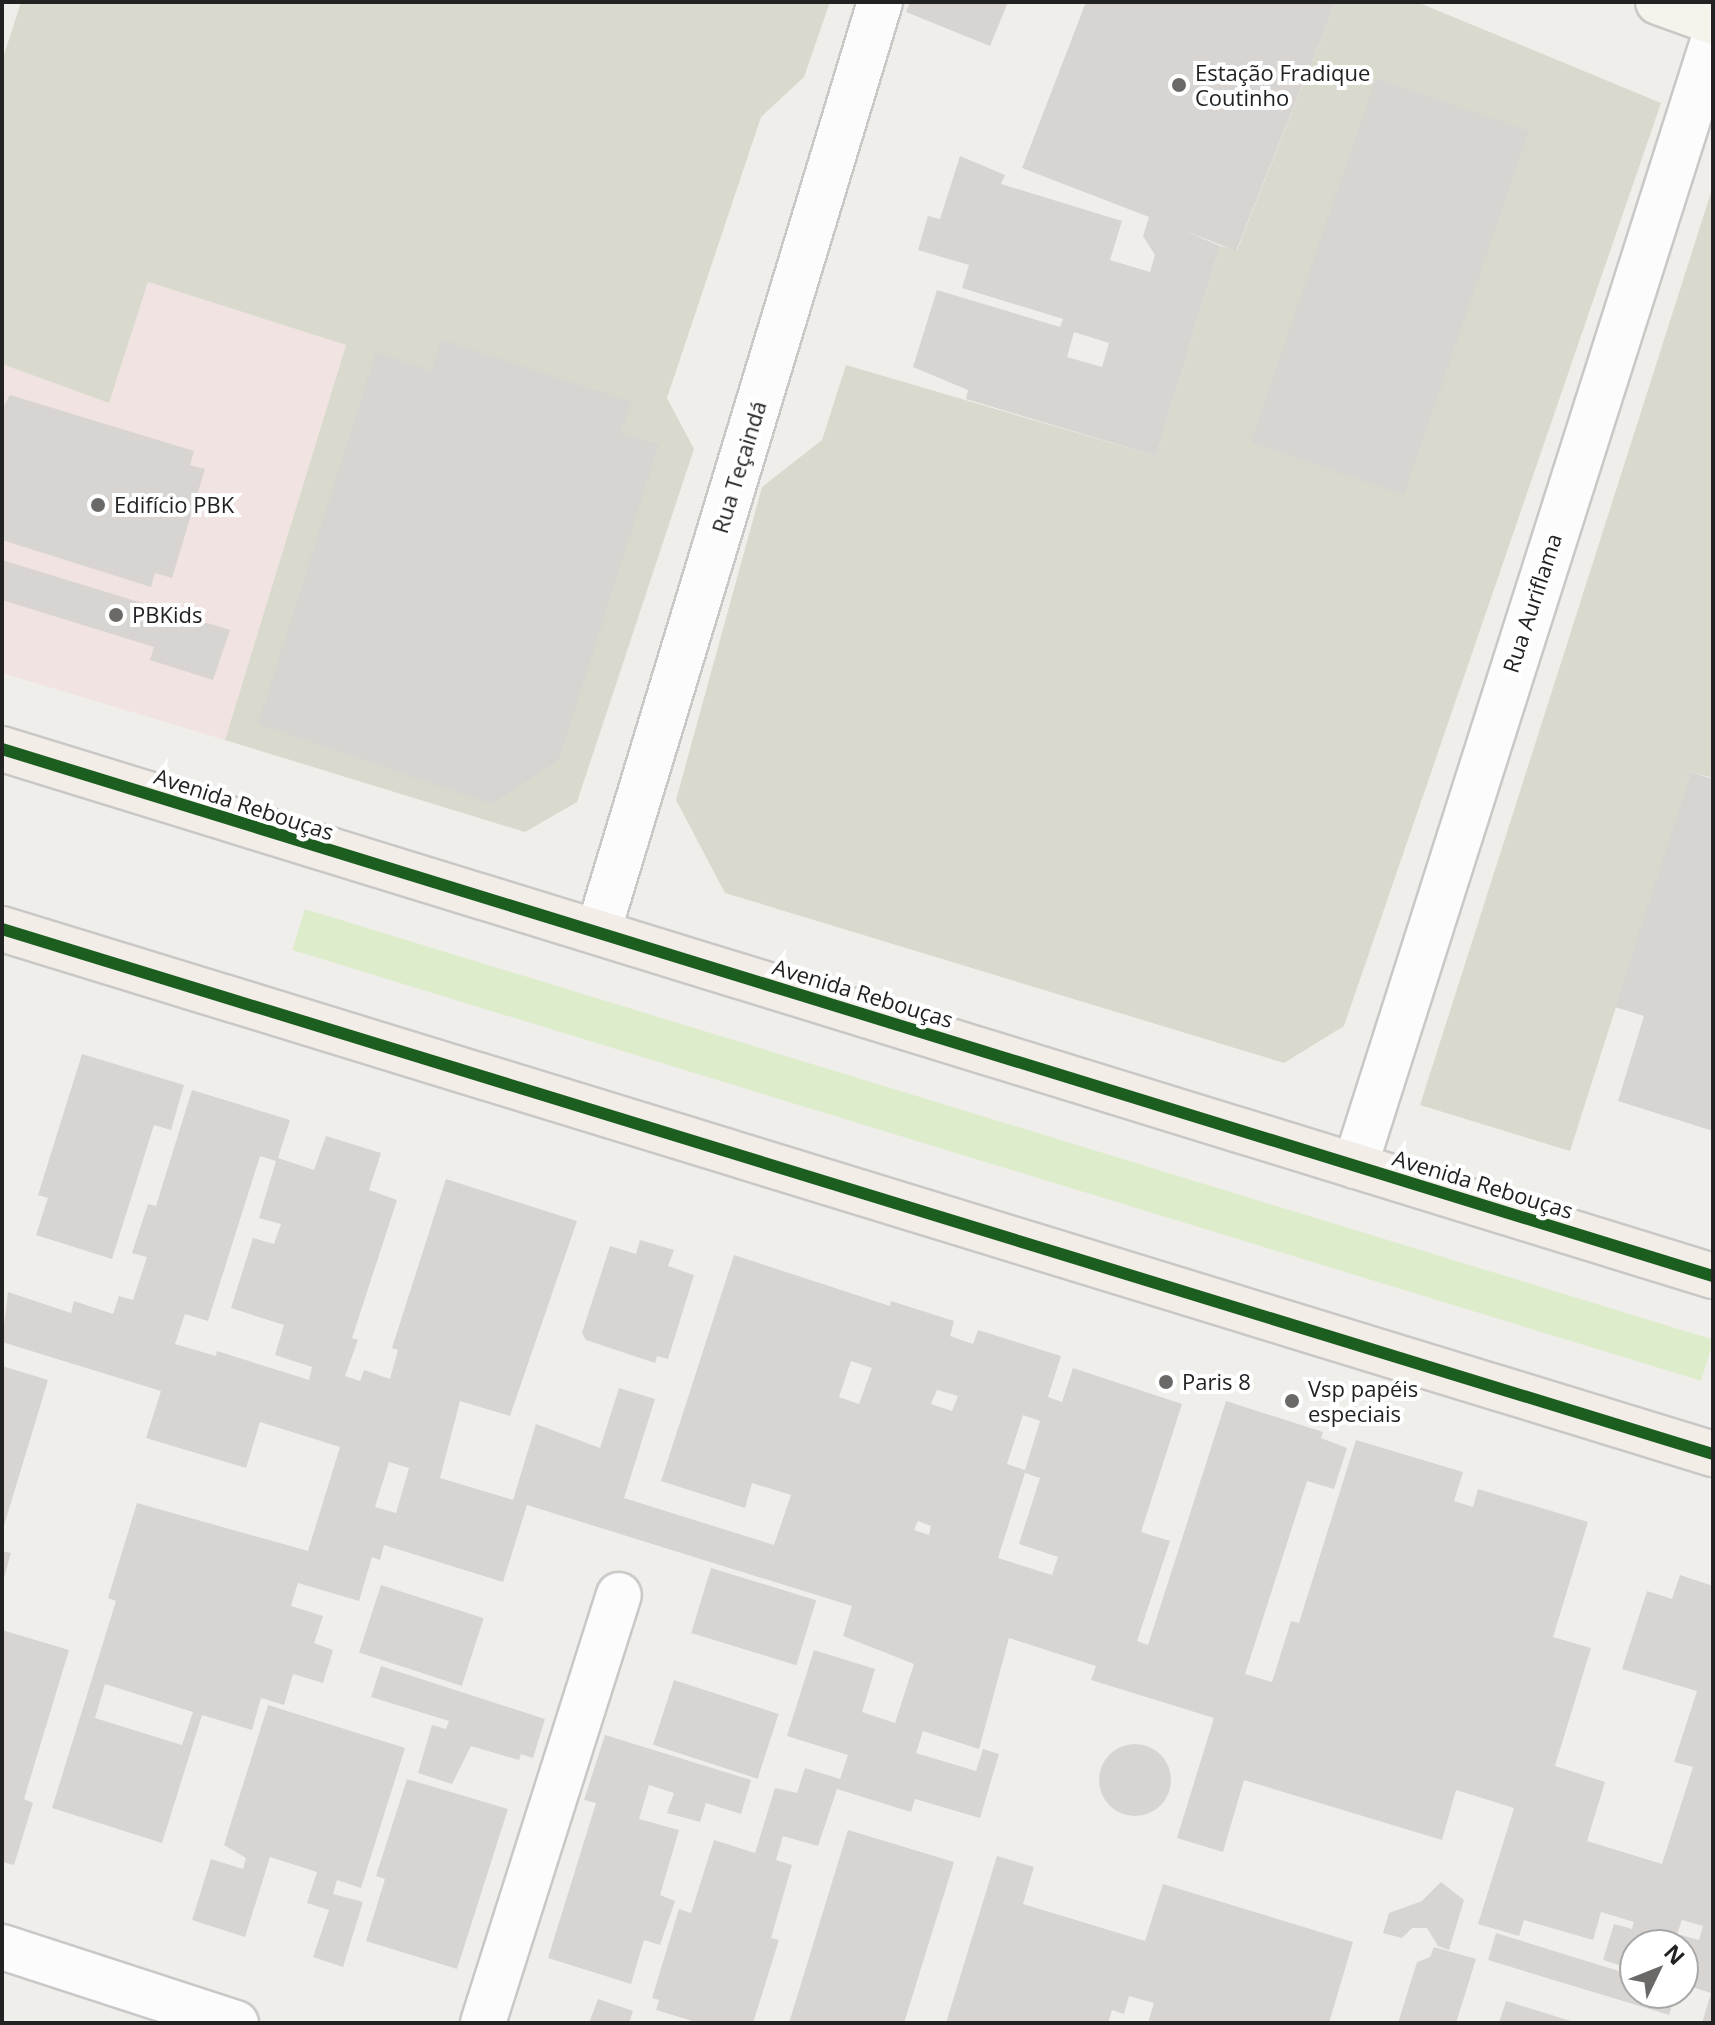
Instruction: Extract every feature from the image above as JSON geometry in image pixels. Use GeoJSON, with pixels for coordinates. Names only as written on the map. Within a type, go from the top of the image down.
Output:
{"type":"FeatureCollection","features":[{"type":"Feature","properties":{"kind":"main road"},"geometry":{"type":"LineString","coordinates":[[1658,2],[1713,22]]}},
{"type":"Feature","properties":{"kind":"main road","name":"Avenida Rebouças"},"geometry":{"type":"LineString","coordinates":[[2,749],[1713,1276]]}},
{"type":"Feature","properties":{"kind":"main road"},"geometry":{"type":"LineString","coordinates":[[2,929],[1713,1454]]}},
{"type":"Feature","properties":{"kind":"street","name":"Rua Teçaindá"},"geometry":{"type":"LineString","coordinates":[[598,932],[880,2]]}},
{"type":"Feature","properties":{"kind":"street","name":"Rua Auriflama"},"geometry":{"type":"LineString","coordinates":[[1355,1166],[1713,41]]}},
{"type":"Feature","properties":{"kind":"street"},"geometry":{"type":"LineString","coordinates":[[483,2023],[619,1595]]}},
{"type":"Feature","properties":{"kind":"street"},"geometry":{"type":"LineString","coordinates":[[2,1947],[208,2019]]}},
{"type":"Feature","properties":{"kind":"shaded area"},"geometry":{"type":"Polygon","coordinates":[[[21,2],[830,2],[804,77],[761,117],[667,398],[694,449],[577,802],[525,832],[225,740],[346,345],[148,282],[109,403],[2,364],[2,61],[21,2]]]}},
{"type":"Feature","properties":{"kind":"shaded area"},"geometry":{"type":"Polygon","coordinates":[[[1336,2],[1417,2],[1661,103],[1344,1026],[1284,1063],[725,893],[676,800],[762,487],[822,440],[846,365],[1156,456],[1220,246],[1237,250],[1336,2]]]}},
{"type":"Feature","properties":{"kind":"shaded area"},"geometry":{"type":"Polygon","coordinates":[[[1713,186],[1713,778],[1691,772],[1570,1151],[1420,1105],[1713,186]]]}},
{"type":"Feature","properties":{"kind":"shaded area"},"geometry":{"type":"Polygon","coordinates":[[[148,282],[346,345],[225,740],[2,673],[2,364],[109,403],[148,282]]]}},
{"type":"Feature","properties":{"kind":"green space"},"geometry":{"type":"Polygon","coordinates":[[[305,909],[1713,1339],[1701,1381],[292,950],[305,909]]]}},
{"type":"Feature","properties":{"kind":"building"},"geometry":{"type":"Polygon","coordinates":[[[910,2],[1008,2],[990,46],[906,12],[910,2]]]}},
{"type":"Feature","properties":{"kind":"building"},"geometry":{"type":"Polygon","coordinates":[[[1086,2],[1336,2],[1236,251],[1183,230],[1220,246],[1156,456],[966,399],[968,390],[913,367],[937,290],[1060,327],[1063,319],[962,288],[969,265],[918,250],[928,216],[940,219],[960,156],[1005,175],[1001,184],[1122,221],[1110,260],[1150,272],[1155,255],[1143,236],[1149,217],[1022,168],[1086,2]],[[1074,332],[1067,357],[1102,367],[1109,343],[1074,332]]]}},
{"type":"Feature","properties":{"kind":"building"},"geometry":{"type":"Polygon","coordinates":[[[1376,78],[1529,131],[1404,495],[1251,442],[1376,78]]]}},
{"type":"Feature","properties":{"kind":"building"},"geometry":{"type":"Polygon","coordinates":[[[442,340],[632,402],[620,433],[659,444],[559,760],[492,804],[258,724],[376,352],[431,371],[442,340]]]}},
{"type":"Feature","properties":{"kind":"building","name":"Edifício PBK"},"geometry":{"type":"Polygon","coordinates":[[[10,395],[194,451],[190,465],[205,469],[172,578],[155,573],[151,587],[2,540],[2,409],[10,395]]]}},
{"type":"Feature","properties":{"kind":"building","name":"PBKids"},"geometry":{"type":"Polygon","coordinates":[[[2,560],[230,630],[213,680],[150,660],[154,647],[2,600],[2,560]]]}},
{"type":"Feature","properties":{"kind":"building"},"geometry":{"type":"Polygon","coordinates":[[[1691,772],[1713,779],[1713,1131],[1618,1101],[1644,1016],[1615,1007],[1691,772]]]}},
{"type":"Feature","properties":{"kind":"building"},"geometry":{"type":"Polygon","coordinates":[[[82,1054],[184,1085],[171,1130],[154,1125],[112,1259],[36,1235],[48,1198],[38,1195],[82,1054]]]}},
{"type":"Feature","properties":{"kind":"building"},"geometry":{"type":"Polygon","coordinates":[[[192,1090],[290,1120],[278,1158],[314,1170],[326,1136],[381,1153],[369,1190],[397,1200],[352,1338],[358,1340],[345,1376],[360,1381],[364,1370],[390,1379],[398,1350],[392,1348],[446,1179],[577,1221],[510,1416],[460,1401],[440,1478],[513,1500],[536,1424],[600,1448],[619,1388],[655,1399],[624,1498],[774,1545],[791,1495],[752,1483],[745,1508],[661,1481],[734,1255],[890,1306],[891,1301],[954,1321],[950,1336],[973,1344],[978,1330],[1061,1356],[1048,1397],[1062,1402],[1073,1368],[1182,1404],[1141,1532],[1170,1541],[1137,1641],[1148,1645],[1226,1401],[1323,1432],[1321,1438],[1347,1448],[1334,1489],[1307,1481],[1245,1674],[1272,1682],[1291,1621],[1299,1623],[1356,1440],[1463,1472],[1454,1501],[1473,1507],[1478,1489],[1588,1522],[1553,1637],[1591,1648],[1555,1766],[1605,1782],[1587,1841],[1662,1864],[1693,1767],[1674,1762],[1697,1691],[1622,1669],[1647,1591],[1672,1599],[1680,1575],[1713,1586],[1713,2023],[1702,2023],[1711,1993],[1699,1989],[1699,1940],[1703,1926],[1682,1920],[1679,1929],[1632,1929],[1634,1922],[1601,1912],[1593,1940],[1524,1920],[1519,1936],[1478,1924],[1514,1808],[1456,1790],[1442,1840],[1244,1780],[1223,1852],[1177,1838],[1214,1718],[1091,1680],[1096,1666],[1009,1638],[979,1749],[923,1731],[916,1753],[976,1771],[983,1749],[999,1754],[980,1818],[915,1799],[911,1812],[837,1789],[818,1846],[783,1836],[776,1860],[792,1865],[771,1938],[779,1940],[753,2023],[699,2023],[656,2010],[659,2000],[652,1998],[679,1909],[691,1913],[714,1840],[755,1853],[775,1788],[797,1793],[805,1768],[840,1779],[848,1755],[787,1736],[814,1650],[875,1669],[862,1712],[895,1723],[914,1664],[843,1636],[852,1606],[527,1505],[503,1582],[384,1545],[380,1560],[372,1557],[359,1601],[298,1583],[291,1606],[323,1616],[314,1643],[333,1650],[323,1683],[293,1674],[284,1705],[261,1698],[252,1730],[202,1715],[162,1843],[52,1808],[116,1601],[108,1598],[137,1503],[308,1551],[340,1447],[260,1422],[246,1468],[146,1438],[161,1391],[2,1342],[8,1292],[71,1313],[74,1301],[113,1314],[119,1296],[133,1300],[147,1257],[132,1253],[148,1204],[156,1206],[192,1090]],[[260,1156],[208,1321],[185,1314],[175,1344],[216,1356],[217,1351],[309,1380],[312,1367],[275,1355],[284,1325],[231,1308],[253,1238],[274,1244],[281,1224],[259,1218],[276,1161],[260,1156]],[[851,1361],[839,1397],[859,1404],[872,1368],[851,1361]],[[937,1390],[931,1404],[952,1411],[958,1396],[937,1390]],[[1023,1415],[1007,1464],[1025,1470],[1040,1421],[1023,1415]],[[389,1462],[375,1507],[396,1513],[409,1468],[389,1462]],[[1025,1473],[998,1558],[1052,1575],[1058,1557],[1019,1544],[1040,1478],[1025,1473]],[[918,1521],[914,1530],[929,1535],[931,1526],[918,1521]],[[105,1684],[95,1718],[182,1745],[193,1712],[105,1684]]]}},
{"type":"Feature","properties":{"kind":"building"},"geometry":{"type":"Polygon","coordinates":[[[640,1240],[674,1250],[668,1266],[694,1275],[668,1359],[657,1356],[655,1363],[586,1340],[582,1333],[610,1246],[636,1254],[640,1240]]]}},
{"type":"Feature","properties":{"kind":"building"},"geometry":{"type":"Polygon","coordinates":[[[2,1366],[48,1380],[3,1529],[2,1528],[2,1366]]]}},
{"type":"Feature","properties":{"kind":"building"},"geometry":{"type":"Polygon","coordinates":[[[2,1551],[11,1553],[3,1581],[2,1581],[2,1551]]]}},
{"type":"Feature","properties":{"kind":"building"},"geometry":{"type":"Polygon","coordinates":[[[711,1568],[816,1600],[796,1665],[691,1633],[711,1568]]]}},
{"type":"Feature","properties":{"kind":"building"},"geometry":{"type":"Polygon","coordinates":[[[381,1585],[484,1618],[462,1686],[359,1653],[381,1585]]]}},
{"type":"Feature","properties":{"kind":"building"},"geometry":{"type":"Polygon","coordinates":[[[2,1630],[69,1650],[24,1799],[33,1803],[14,1865],[2,1862],[2,1630]]]}},
{"type":"Feature","properties":{"kind":"building"},"geometry":{"type":"Polygon","coordinates":[[[381,1666],[545,1719],[533,1758],[521,1754],[519,1760],[471,1746],[452,1784],[418,1773],[432,1725],[446,1729],[449,1721],[371,1697],[381,1666]]]}},
{"type":"Feature","properties":{"kind":"building"},"geometry":{"type":"Polygon","coordinates":[[[674,1680],[779,1714],[758,1779],[653,1745],[674,1680]]]}},
{"type":"Feature","properties":{"kind":"building"},"geometry":{"type":"Polygon","coordinates":[[[268,1705],[405,1748],[361,1888],[337,1880],[333,1894],[363,1902],[343,1967],[313,1957],[329,1910],[307,1903],[317,1872],[270,1857],[245,1937],[192,1920],[211,1859],[243,1869],[246,1858],[224,1845],[268,1705]]]}},
{"type":"Feature","properties":{"kind":"building"},"geometry":{"type":"Polygon","coordinates":[[[605,1735],[751,1780],[741,1814],[706,1803],[700,1822],[667,1813],[674,1793],[649,1785],[639,1819],[679,1830],[660,1895],[675,1901],[660,1945],[644,1940],[631,1984],[548,1958],[596,1803],[584,1800],[605,1735]]]}},
{"type":"Feature","properties":{"kind":"building"},"geometry":{"type":"Polygon","coordinates":[[[1135,1744],[1155,1750],[1165,1760],[1171,1780],[1165,1800],[1155,1810],[1135,1816],[1115,1810],[1105,1800],[1099,1780],[1105,1760],[1115,1750],[1135,1744]]]}},
{"type":"Feature","properties":{"kind":"building"},"geometry":{"type":"Polygon","coordinates":[[[407,1779],[508,1809],[457,1969],[366,1941],[385,1879],[376,1876],[407,1779]]]}},
{"type":"Feature","properties":{"kind":"building"},"geometry":{"type":"Polygon","coordinates":[[[848,1830],[954,1862],[904,2023],[789,2023],[848,1830]]]}},
{"type":"Feature","properties":{"kind":"building"},"geometry":{"type":"Polygon","coordinates":[[[997,1856],[1034,1867],[1023,1904],[1145,1941],[1163,1884],[1353,1942],[1329,2023],[1148,2023],[1154,2003],[1129,1996],[1124,2014],[1112,2010],[1108,2023],[946,2023],[997,1856]]]}},
{"type":"Feature","properties":{"kind":"building"},"geometry":{"type":"Polygon","coordinates":[[[1441,1882],[1464,1900],[1449,1950],[1438,1946],[1427,1928],[1412,1928],[1402,1938],[1383,1933],[1389,1913],[1422,1901],[1441,1882]]]}},
{"type":"Feature","properties":{"kind":"building"},"geometry":{"type":"Polygon","coordinates":[[[1614,1924],[1632,1929],[1619,1929],[1619,1965],[1603,1960],[1614,1924]]]}},
{"type":"Feature","properties":{"kind":"building"},"geometry":{"type":"Polygon","coordinates":[[[1496,1933],[1619,1971],[1619,2000],[1488,1960],[1496,1933]]]}},
{"type":"Feature","properties":{"kind":"building"},"geometry":{"type":"Polygon","coordinates":[[[1434,1947],[1476,1959],[1456,2023],[1398,2023],[1417,1962],[1430,1957],[1434,1947]]]}},
{"type":"Feature","properties":{"kind":"building"},"geometry":{"type":"Polygon","coordinates":[[[598,1999],[633,2011],[629,2023],[589,2023],[598,1999]]]}},
{"type":"Feature","properties":{"kind":"building"},"geometry":{"type":"Polygon","coordinates":[[[1506,2001],[1574,2022],[1574,2023],[1499,2023],[1506,2001]]]}},
{"type":"Feature","properties":{"kind":"building"},"geometry":{"type":"Polygon","coordinates":[[[1649,2009],[1671,2009],[1669,2015],[1649,2009]]]}},
{"type":"Feature","properties":{"kind":"cycle path"},"geometry":{"type":"LineString","coordinates":[[2,749],[1713,1276]]}},
{"type":"Feature","properties":{"kind":"cycle path"},"geometry":{"type":"LineString","coordinates":[[2,929],[1713,1454]]}},
{"type":"Feature","properties":{"kind":"place","name":"Estação Fradique Coutinho"},"geometry":{"type":"Point","coordinates":[1179,85]}},
{"type":"Feature","properties":{"kind":"place","name":"Edifício PBK"},"geometry":{"type":"Point","coordinates":[98,505]}},
{"type":"Feature","properties":{"kind":"place","name":"PBKids"},"geometry":{"type":"Point","coordinates":[116,615]}},
{"type":"Feature","properties":{"kind":"place","name":"Paris 8"},"geometry":{"type":"Point","coordinates":[1166,1382]}},
{"type":"Feature","properties":{"kind":"place","name":"Vsp papéis especiais"},"geometry":{"type":"Point","coordinates":[1292,1401]}}]}
